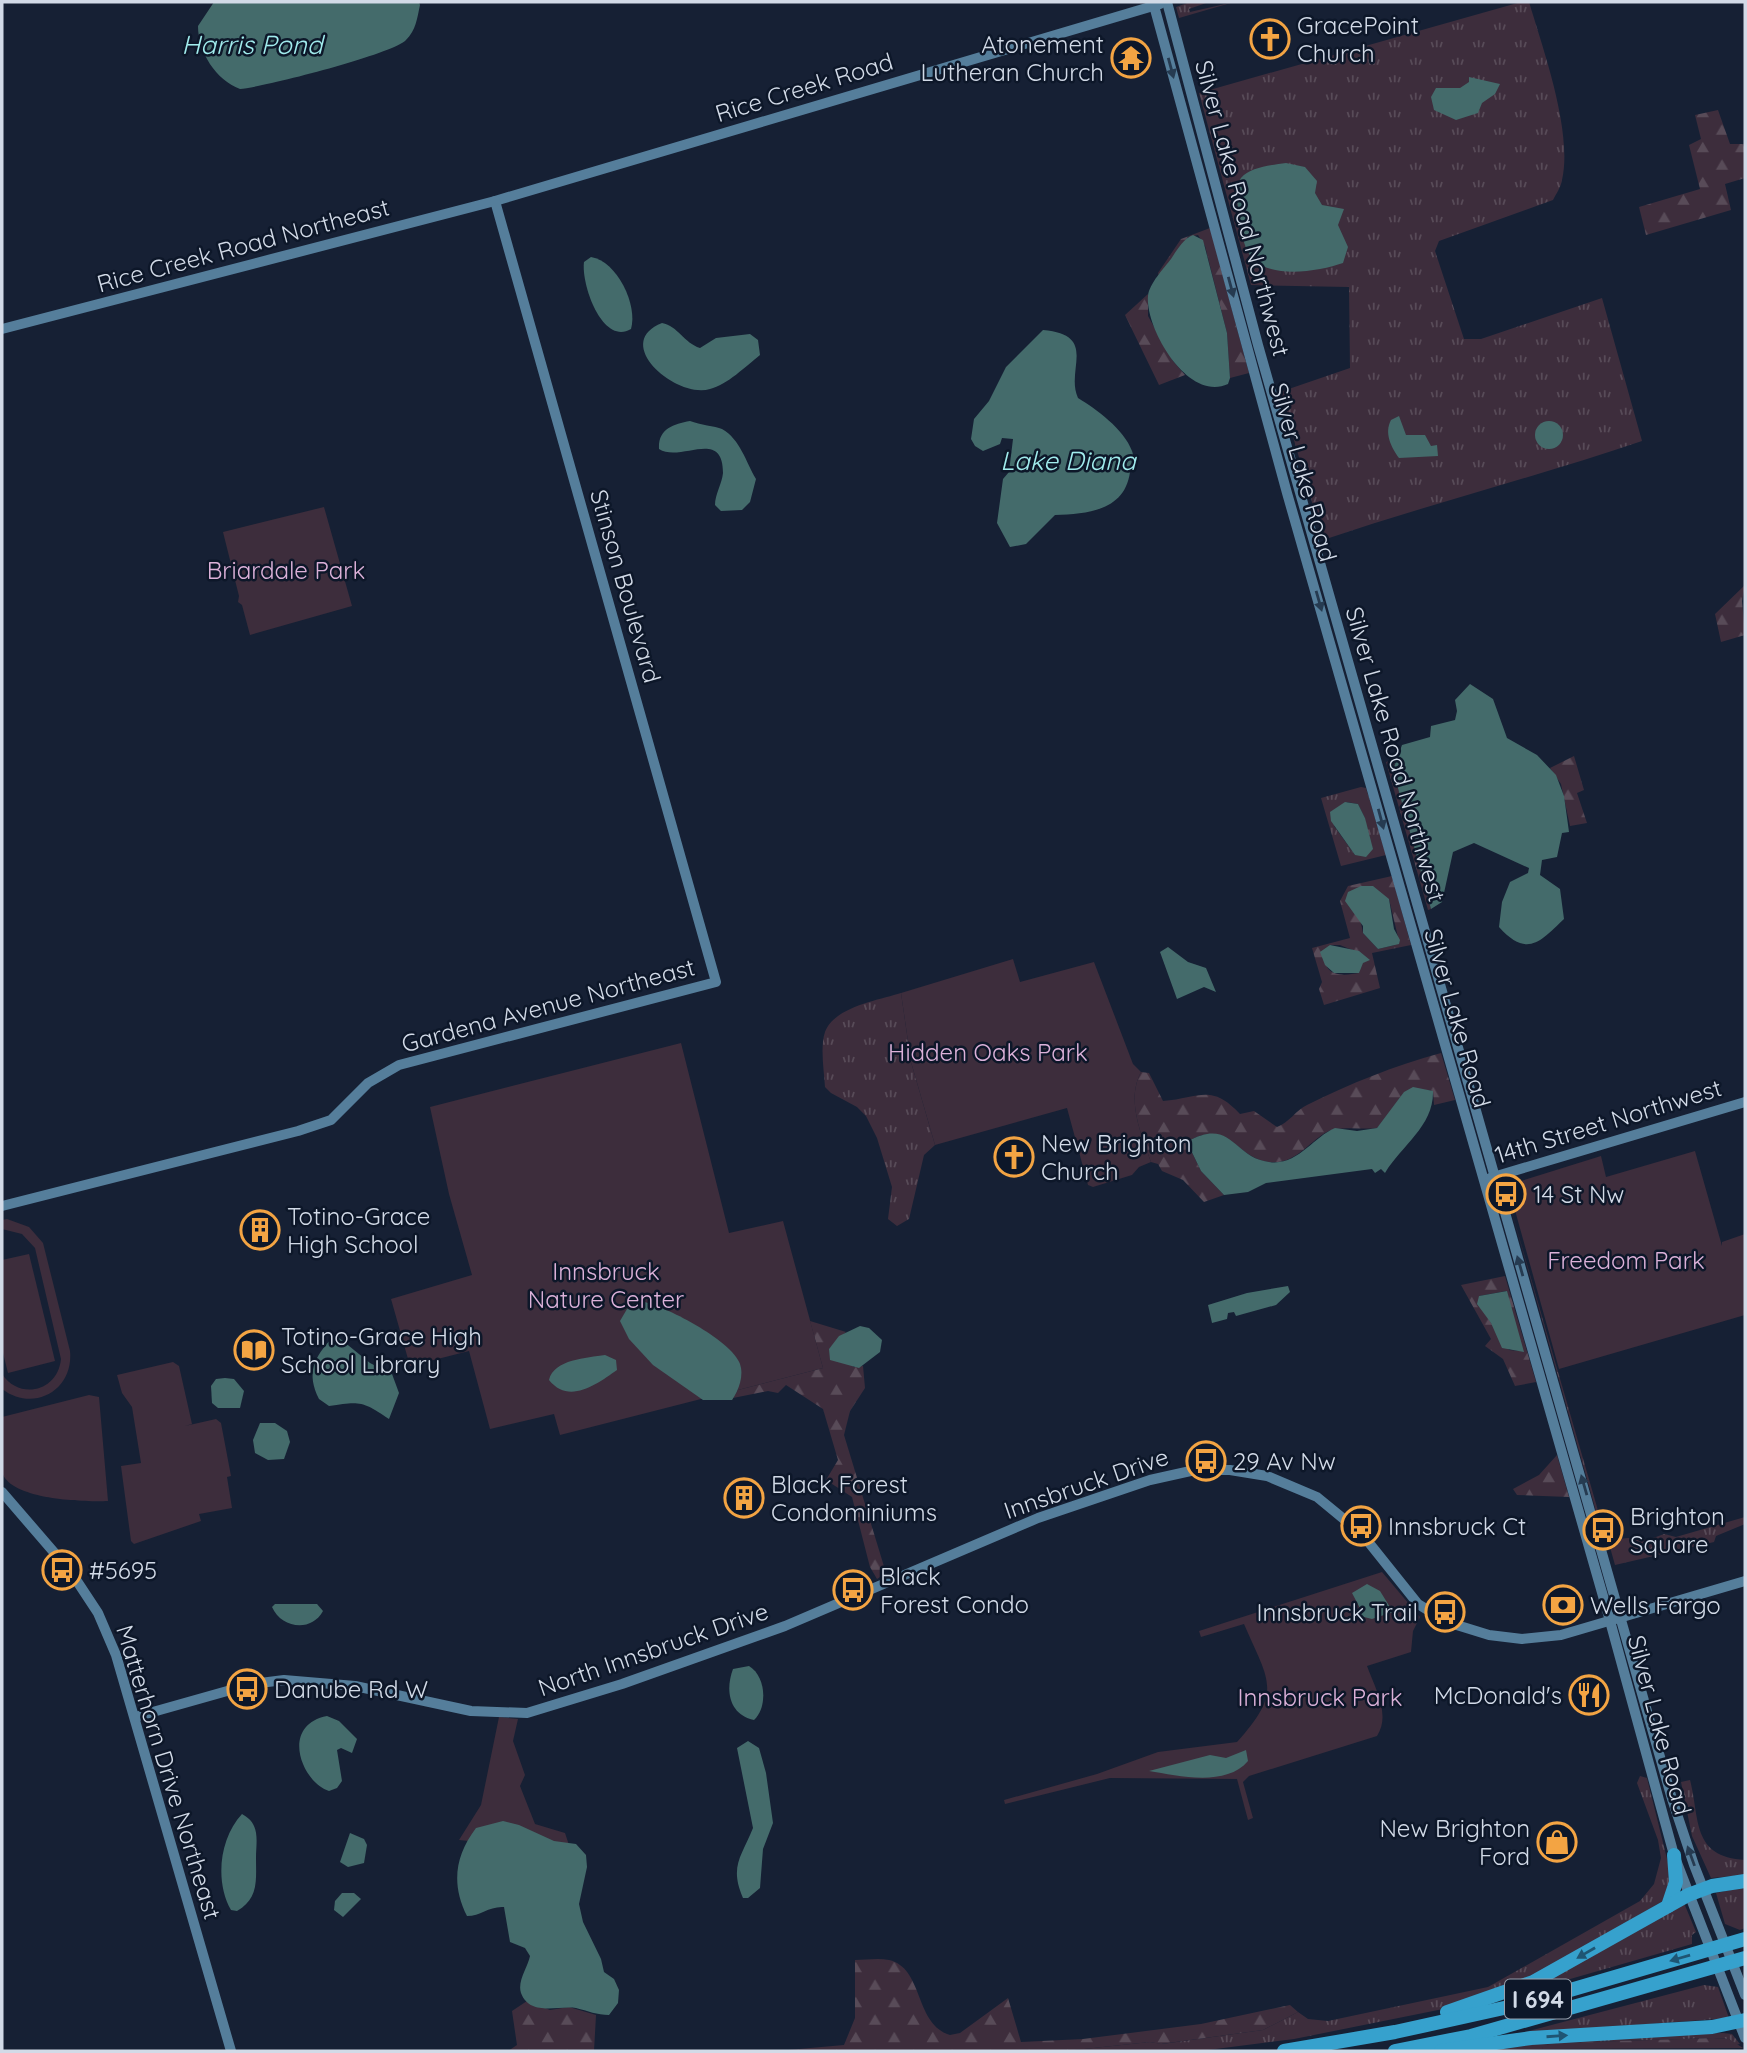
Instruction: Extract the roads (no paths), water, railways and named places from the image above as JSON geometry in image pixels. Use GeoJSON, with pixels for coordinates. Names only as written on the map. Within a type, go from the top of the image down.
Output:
{"type":"FeatureCollection","features":[{"type":"Feature","properties":{"kind":"highway"},"geometry":{"type":"LineString","coordinates":[[1668,1906],[1676,1882],[1674,1855]]}},
{"type":"Feature","properties":{"kind":"highway"},"geometry":{"type":"LineString","coordinates":[[1328,2045],[1418,2022],[1525,1986],[1688,1895],[1703,1889],[1745,1881]]}},
{"type":"Feature","properties":{"kind":"highway","name":"I 694"},"geometry":{"type":"LineString","coordinates":[[1284,2051],[1328,2045],[1522,2004],[1745,1939]]}},
{"type":"Feature","properties":{"kind":"highway","name":"I 694"},"geometry":{"type":"LineString","coordinates":[[1395,2051],[1471,2036],[1745,1958]]}},
{"type":"Feature","properties":{"kind":"highway"},"geometry":{"type":"LineString","coordinates":[[1441,2051],[1541,2037],[1704,2028],[1742,2021]]}},
{"type":"Feature","properties":{"kind":"street","name":"Rice Creek Road"},"geometry":{"type":"LineString","coordinates":[[495,201],[1166,2]]}},
{"type":"Feature","properties":{"kind":"street","name":"Silver Lake Road Northwest"},"geometry":{"type":"LineString","coordinates":[[1166,2],[1258,345],[1494,1177],[1615,1619],[1703,1889],[1744,1992]]}},
{"type":"Feature","properties":{"kind":"street","name":"Silver Lake Road"},"geometry":{"type":"LineString","coordinates":[[1154,4],[1254,375],[1483,1180],[1615,1619],[1674,1855],[1728,1993],[1742,2021],[1745,2038]]}},
{"type":"Feature","properties":{"kind":"street","name":"Rice Creek Road Northeast"},"geometry":{"type":"LineString","coordinates":[[2,329],[495,201]]}},
{"type":"Feature","properties":{"kind":"street","name":"Stinson Boulevard"},"geometry":{"type":"LineString","coordinates":[[495,201],[716,982]]}},
{"type":"Feature","properties":{"kind":"street","name":"Gardena Avenue Northeast"},"geometry":{"type":"LineString","coordinates":[[2,1206],[298,1131],[331,1120],[368,1083],[399,1065],[716,982]]}},
{"type":"Feature","properties":{"kind":"street","name":"14th Street Northwest"},"geometry":{"type":"LineString","coordinates":[[1483,1180],[1745,1102]]}},
{"type":"Feature","properties":{"kind":"street","name":"Innsbruck Drive"},"geometry":{"type":"LineString","coordinates":[[889,1582],[1038,1518],[1150,1480],[1186,1471],[1230,1469],[1285,1481],[1333,1508],[1362,1534],[1413,1598],[1429,1612],[1457,1626],[1497,1636],[1536,1639],[1745,1581]]}},
{"type":"Feature","properties":{"kind":"street","name":"Matterhorn Drive Northeast"},"geometry":{"type":"LineString","coordinates":[[2,1492],[71,1572],[98,1613],[116,1655],[231,2051]]}},
{"type":"Feature","properties":{"kind":"street","name":"North Innsbruck Drive"},"geometry":{"type":"LineString","coordinates":[[135,1717],[252,1684],[284,1681],[355,1686],[471,1711],[527,1713],[678,1665],[795,1622],[889,1582]]}},
{"type":"Feature","properties":{"kind":"water","name":"Harris Pond"},"geometry":{"type":"Polygon","coordinates":[[[214,2],[419,2],[420,5],[412,32],[396,46],[327,69],[240,89],[216,72],[201,46],[198,26],[214,2]]]}},
{"type":"Feature","properties":{"kind":"water"},"geometry":{"type":"Polygon","coordinates":[[[1469,77],[1500,84],[1495,94],[1482,103],[1478,113],[1456,120],[1434,110],[1431,97],[1436,88],[1460,88],[1469,82],[1469,77]]]}},
{"type":"Feature","properties":{"kind":"water"},"geometry":{"type":"Polygon","coordinates":[[[1286,163],[1305,167],[1317,181],[1315,193],[1322,205],[1344,209],[1338,225],[1348,247],[1343,263],[1310,271],[1273,270],[1254,260],[1247,251],[1237,201],[1239,182],[1245,174],[1256,169],[1286,163]]]}},
{"type":"Feature","properties":{"kind":"water"},"geometry":{"type":"Polygon","coordinates":[[[1193,235],[1203,240],[1227,333],[1230,378],[1228,384],[1213,387],[1198,383],[1184,373],[1172,359],[1161,343],[1149,310],[1148,296],[1154,281],[1180,245],[1193,235]]]}},
{"type":"Feature","properties":{"kind":"water"},"geometry":{"type":"Polygon","coordinates":[[[591,257],[600,260],[617,275],[631,308],[631,329],[621,332],[611,329],[596,310],[584,272],[584,262],[591,257]]]}},
{"type":"Feature","properties":{"kind":"water"},"geometry":{"type":"Polygon","coordinates":[[[662,323],[672,327],[700,348],[716,338],[750,334],[758,340],[760,355],[716,387],[696,390],[681,386],[666,378],[646,355],[643,343],[648,332],[662,323]]]}},
{"type":"Feature","properties":{"kind":"water","name":"Lake Diana"},"geometry":{"type":"Polygon","coordinates":[[[1043,330],[1060,333],[1075,346],[1075,387],[1078,398],[1116,427],[1128,443],[1133,459],[1127,485],[1113,502],[1092,511],[1055,515],[1026,544],[1010,547],[997,523],[1003,479],[1009,472],[1013,439],[1002,438],[1000,444],[983,451],[975,446],[971,439],[974,419],[989,401],[1006,367],[1043,330]]]}},
{"type":"Feature","properties":{"kind":"water"},"geometry":{"type":"Polygon","coordinates":[[[1399,416],[1406,435],[1425,435],[1431,446],[1437,445],[1438,456],[1399,458],[1391,445],[1388,430],[1391,420],[1399,416]]]}},
{"type":"Feature","properties":{"kind":"water"},"geometry":{"type":"Polygon","coordinates":[[[690,421],[722,429],[734,439],[742,451],[756,479],[750,502],[742,510],[721,511],[715,505],[723,473],[721,459],[716,452],[709,449],[668,452],[659,449],[664,432],[690,421]]]}},
{"type":"Feature","properties":{"kind":"water"},"geometry":{"type":"Polygon","coordinates":[[[1549,421],[1559,425],[1563,435],[1559,445],[1549,449],[1539,445],[1535,435],[1539,425],[1549,421]]]}},
{"type":"Feature","properties":{"kind":"water"},"geometry":{"type":"Polygon","coordinates":[[[1470,684],[1493,699],[1507,738],[1537,755],[1556,775],[1564,796],[1569,832],[1562,833],[1557,857],[1542,860],[1540,875],[1560,889],[1564,919],[1533,943],[1518,942],[1499,927],[1502,902],[1510,882],[1528,873],[1529,868],[1474,843],[1453,852],[1442,902],[1431,909],[1393,770],[1402,745],[1430,737],[1431,726],[1455,720],[1455,700],[1470,684]]]}},
{"type":"Feature","properties":{"kind":"water"},"geometry":{"type":"Polygon","coordinates":[[[1345,802],[1358,804],[1365,818],[1373,849],[1366,857],[1355,855],[1331,821],[1330,812],[1345,802]]]}},
{"type":"Feature","properties":{"kind":"water"},"geometry":{"type":"Polygon","coordinates":[[[1361,886],[1373,886],[1389,899],[1399,944],[1378,949],[1363,933],[1363,926],[1345,901],[1348,892],[1361,886]]]}},
{"type":"Feature","properties":{"kind":"water"},"geometry":{"type":"Polygon","coordinates":[[[1330,945],[1359,951],[1370,960],[1363,963],[1359,973],[1334,973],[1325,965],[1320,952],[1330,945]]]}},
{"type":"Feature","properties":{"kind":"water"},"geometry":{"type":"Polygon","coordinates":[[[1168,947],[1188,962],[1206,968],[1216,992],[1204,987],[1177,999],[1160,952],[1168,947]]]}},
{"type":"Feature","properties":{"kind":"water"},"geometry":{"type":"Polygon","coordinates":[[[1413,1087],[1433,1091],[1432,1103],[1423,1125],[1385,1173],[1381,1169],[1375,1173],[1372,1169],[1266,1183],[1248,1192],[1224,1195],[1201,1171],[1187,1142],[1202,1135],[1214,1134],[1223,1136],[1257,1159],[1269,1162],[1288,1160],[1335,1128],[1357,1131],[1377,1128],[1404,1092],[1413,1087]]]}},
{"type":"Feature","properties":{"kind":"water"},"geometry":{"type":"Polygon","coordinates":[[[1288,1286],[1290,1292],[1276,1305],[1236,1316],[1234,1312],[1228,1313],[1227,1319],[1212,1323],[1208,1305],[1247,1293],[1288,1286]]]}},
{"type":"Feature","properties":{"kind":"water"},"geometry":{"type":"Polygon","coordinates":[[[1507,1291],[1524,1352],[1502,1348],[1491,1323],[1477,1304],[1479,1296],[1507,1291]]]}},
{"type":"Feature","properties":{"kind":"water"},"geometry":{"type":"Polygon","coordinates":[[[640,1301],[664,1309],[696,1325],[734,1355],[740,1364],[741,1378],[732,1400],[703,1400],[653,1365],[629,1339],[620,1321],[627,1309],[640,1301]]]}},
{"type":"Feature","properties":{"kind":"water"},"geometry":{"type":"Polygon","coordinates":[[[860,1326],[869,1328],[882,1340],[880,1352],[859,1368],[830,1360],[829,1349],[839,1336],[860,1326]]]}},
{"type":"Feature","properties":{"kind":"water"},"geometry":{"type":"Polygon","coordinates":[[[333,1337],[338,1337],[370,1363],[392,1374],[399,1393],[389,1419],[361,1404],[329,1406],[319,1399],[313,1381],[314,1366],[321,1351],[333,1337]]]}},
{"type":"Feature","properties":{"kind":"water"},"geometry":{"type":"Polygon","coordinates":[[[605,1355],[616,1360],[617,1370],[592,1386],[574,1392],[565,1391],[549,1380],[552,1373],[564,1364],[605,1355]]]}},
{"type":"Feature","properties":{"kind":"water"},"geometry":{"type":"Polygon","coordinates":[[[216,1379],[234,1379],[244,1391],[240,1408],[218,1408],[212,1403],[211,1386],[216,1379]]]}},
{"type":"Feature","properties":{"kind":"water"},"geometry":{"type":"Polygon","coordinates":[[[260,1423],[275,1423],[287,1431],[290,1442],[284,1459],[268,1460],[255,1453],[253,1440],[260,1423]]]}},
{"type":"Feature","properties":{"kind":"water"},"geometry":{"type":"Polygon","coordinates":[[[1367,1584],[1380,1591],[1393,1612],[1372,1619],[1360,1616],[1362,1612],[1352,1593],[1367,1584]]]}},
{"type":"Feature","properties":{"kind":"water"},"geometry":{"type":"Polygon","coordinates":[[[275,1604],[317,1604],[323,1611],[311,1623],[296,1625],[282,1620],[276,1614],[272,1607],[275,1604]]]}},
{"type":"Feature","properties":{"kind":"water"},"geometry":{"type":"Polygon","coordinates":[[[749,1666],[759,1677],[763,1692],[762,1707],[754,1720],[739,1713],[734,1707],[729,1685],[733,1669],[749,1666]]]}},
{"type":"Feature","properties":{"kind":"water"},"geometry":{"type":"Polygon","coordinates":[[[327,1716],[339,1721],[357,1739],[352,1753],[341,1748],[337,1750],[342,1781],[337,1788],[329,1791],[310,1777],[300,1754],[300,1741],[304,1730],[312,1721],[327,1716]]]}},
{"type":"Feature","properties":{"kind":"water"},"geometry":{"type":"Polygon","coordinates":[[[748,1741],[759,1748],[766,1773],[773,1823],[763,1849],[760,1888],[748,1898],[743,1898],[737,1869],[753,1828],[737,1748],[748,1741]]]}},
{"type":"Feature","properties":{"kind":"water"},"geometry":{"type":"Polygon","coordinates":[[[1246,1750],[1248,1761],[1239,1769],[1215,1777],[1202,1778],[1149,1771],[1210,1755],[1226,1758],[1246,1750]]]}},
{"type":"Feature","properties":{"kind":"water"},"geometry":{"type":"Polygon","coordinates":[[[242,1814],[255,1828],[256,1881],[253,1894],[237,1911],[231,1910],[226,1899],[221,1874],[228,1836],[242,1814]]]}},
{"type":"Feature","properties":{"kind":"water"},"geometry":{"type":"Polygon","coordinates":[[[503,1821],[519,1825],[554,1841],[576,1844],[586,1855],[587,1867],[579,1904],[583,1922],[601,1959],[604,1972],[614,1979],[619,1990],[618,2003],[609,2015],[569,2007],[538,2008],[531,2005],[525,2000],[520,1988],[530,1956],[525,1948],[510,1942],[504,1907],[467,1916],[457,1881],[463,1849],[476,1828],[503,1821]]]}},
{"type":"Feature","properties":{"kind":"water"},"geometry":{"type":"Polygon","coordinates":[[[350,1833],[364,1839],[367,1845],[364,1863],[348,1867],[340,1862],[350,1833]]]}},
{"type":"Feature","properties":{"kind":"water"},"geometry":{"type":"Polygon","coordinates":[[[342,1893],[354,1893],[361,1899],[343,1917],[334,1910],[335,1901],[342,1893]]]}},
{"type":"Feature","properties":{"kind":"place","name":"GracePoint Church"},"geometry":{"type":"Point","coordinates":[1270,39]}},
{"type":"Feature","properties":{"kind":"place","name":"Atonement Lutheran Church"},"geometry":{"type":"Point","coordinates":[1131,58]}},
{"type":"Feature","properties":{"kind":"place","name":"New Brighton Church"},"geometry":{"type":"Point","coordinates":[1014,1157]}},
{"type":"Feature","properties":{"kind":"place","name":"14 St Nw"},"geometry":{"type":"Point","coordinates":[1506,1194]}},
{"type":"Feature","properties":{"kind":"place","name":"Totino-Grace High School"},"geometry":{"type":"Point","coordinates":[260,1230]}},
{"type":"Feature","properties":{"kind":"place","name":"Totino-Grace High School Library"},"geometry":{"type":"Point","coordinates":[254,1350]}},
{"type":"Feature","properties":{"kind":"place","name":"29 Av Nw"},"geometry":{"type":"Point","coordinates":[1206,1461]}},
{"type":"Feature","properties":{"kind":"place","name":"Black Forest Condominiums"},"geometry":{"type":"Point","coordinates":[744,1498]}},
{"type":"Feature","properties":{"kind":"place","name":"Innsbruck Ct"},"geometry":{"type":"Point","coordinates":[1361,1526]}},
{"type":"Feature","properties":{"kind":"place","name":"Brighton Square"},"geometry":{"type":"Point","coordinates":[1603,1530]}},
{"type":"Feature","properties":{"kind":"place","name":"#5695"},"geometry":{"type":"Point","coordinates":[62,1570]}},
{"type":"Feature","properties":{"kind":"place","name":"Black Forest Condo"},"geometry":{"type":"Point","coordinates":[853,1590]}},
{"type":"Feature","properties":{"kind":"place","name":"Wells Fargo"},"geometry":{"type":"Point","coordinates":[1563,1605]}},
{"type":"Feature","properties":{"kind":"place","name":"Innsbruck Trail"},"geometry":{"type":"Point","coordinates":[1445,1612]}},
{"type":"Feature","properties":{"kind":"place","name":"Danube Rd W"},"geometry":{"type":"Point","coordinates":[247,1689]}},
{"type":"Feature","properties":{"kind":"place","name":"McDonald's"},"geometry":{"type":"Point","coordinates":[1589,1695]}},
{"type":"Feature","properties":{"kind":"place","name":"New Brighton Ford"},"geometry":{"type":"Point","coordinates":[1557,1842]}},
{"type":"Feature","properties":{"kind":"park label","name":"Briardale Park"},"geometry":{"type":"Point","coordinates":[286,570]}},
{"type":"Feature","properties":{"kind":"park label","name":"Hidden Oaks Park"},"geometry":{"type":"Point","coordinates":[988,1052]}},
{"type":"Feature","properties":{"kind":"park label","name":"Freedom Park"},"geometry":{"type":"Point","coordinates":[1626,1260]}},
{"type":"Feature","properties":{"kind":"park label","name":"Innsbruck Nature Center"},"geometry":{"type":"Point","coordinates":[606,1285]}},
{"type":"Feature","properties":{"kind":"park label","name":"Innsbruck Park"},"geometry":{"type":"Point","coordinates":[1320,1697]}}]}
